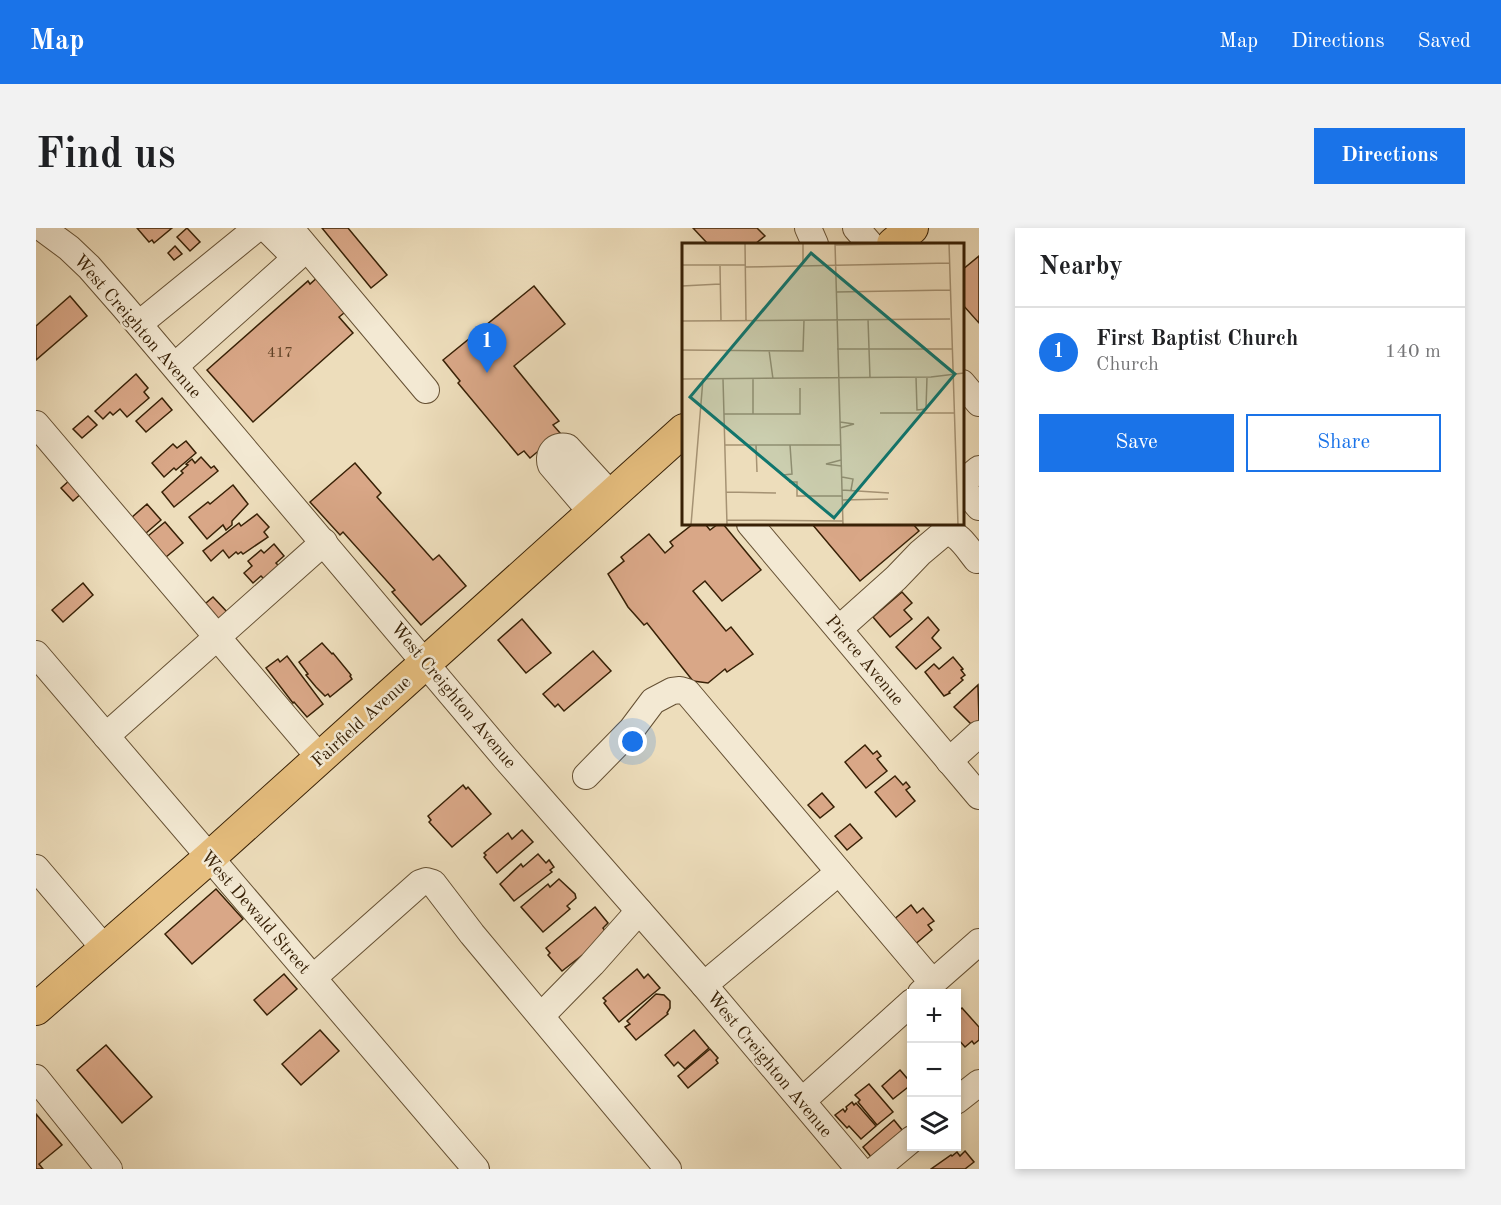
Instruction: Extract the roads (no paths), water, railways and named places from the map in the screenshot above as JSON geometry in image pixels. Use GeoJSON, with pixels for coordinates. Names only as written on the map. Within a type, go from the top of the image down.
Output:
{"type":"FeatureCollection","features":[{"type":"Feature","properties":{"kind":"main road"},"geometry":{"type":"LineString","coordinates":[[894,243],[912,228]]}},
{"type":"Feature","properties":{"kind":"main road","name":"Fairfield Avenue"},"geometry":{"type":"LineString","coordinates":[[36,1009],[210,857],[602,504],[681,437]]}},
{"type":"Feature","properties":{"kind":"street"},"geometry":{"type":"LineString","coordinates":[[139,324],[257,228]]}},
{"type":"Feature","properties":{"kind":"street"},"geometry":{"type":"LineString","coordinates":[[174,366],[296,258],[266,228]]}},
{"type":"Feature","properties":{"kind":"street"},"geometry":{"type":"LineString","coordinates":[[290,228],[426,390]]}},
{"type":"Feature","properties":{"kind":"street"},"geometry":{"type":"LineString","coordinates":[[808,228],[815,243]]}},
{"type":"Feature","properties":{"kind":"street"},"geometry":{"type":"LineString","coordinates":[[856,228],[869,243]]}},
{"type":"Feature","properties":{"kind":"street","name":"West Creighton Avenue"},"geometry":{"type":"LineString","coordinates":[[44,232],[69,248],[89,267],[139,324],[506,759],[704,985],[859,1169]]}},
{"type":"Feature","properties":{"kind":"street"},"geometry":{"type":"LineString","coordinates":[[964,384],[979,403]]}},
{"type":"Feature","properties":{"kind":"street"},"geometry":{"type":"LineString","coordinates":[[36,424],[320,758]]}},
{"type":"Feature","properties":{"kind":"street"},"geometry":{"type":"LineString","coordinates":[[964,484],[979,469]]}},
{"type":"Feature","properties":{"kind":"street"},"geometry":{"type":"LineString","coordinates":[[964,486],[979,507]]}},
{"type":"Feature","properties":{"kind":"street","name":"Pierce Avenue"},"geometry":{"type":"LineString","coordinates":[[751,525],[979,796]]}},
{"type":"Feature","properties":{"kind":"street"},"geometry":{"type":"LineString","coordinates":[[839,629],[896,578],[920,552],[945,532],[955,535],[977,560]]}},
{"type":"Feature","properties":{"kind":"street"},"geometry":{"type":"LineString","coordinates":[[106,736],[324,542]]}},
{"type":"Feature","properties":{"kind":"street","name":"West Dewald Street"},"geometry":{"type":"LineString","coordinates":[[36,654],[476,1169]]}},
{"type":"Feature","properties":{"kind":"street"},"geometry":{"type":"LineString","coordinates":[[586,776],[632,729],[653,701],[672,691],[687,692],[839,872],[927,988],[979,942]]}},
{"type":"Feature","properties":{"kind":"street"},"geometry":{"type":"LineString","coordinates":[[949,760],[979,734]]}},
{"type":"Feature","properties":{"kind":"street"},"geometry":{"type":"LineString","coordinates":[[36,868],[105,949]]}},
{"type":"Feature","properties":{"kind":"street"},"geometry":{"type":"LineString","coordinates":[[704,985],[839,872]]}},
{"type":"Feature","properties":{"kind":"street"},"geometry":{"type":"LineString","coordinates":[[313,978],[420,883],[426,881],[437,886],[472,934],[668,1169]]}},
{"type":"Feature","properties":{"kind":"street"},"geometry":{"type":"LineString","coordinates":[[541,1016],[592,964],[639,911]]}},
{"type":"Feature","properties":{"kind":"street"},"geometry":{"type":"LineString","coordinates":[[802,1101],[907,1006]]}},
{"type":"Feature","properties":{"kind":"street"},"geometry":{"type":"LineString","coordinates":[[36,1078],[105,1168]]}},
{"type":"Feature","properties":{"kind":"street"},"geometry":{"type":"LineString","coordinates":[[961,1098],[979,1083]]}},
{"type":"Feature","properties":{"kind":"street"},"geometry":{"type":"LineString","coordinates":[[876,1169],[907,1143]]}},
{"type":"Feature","properties":{"kind":"place","name":"First Baptist Church"},"geometry":{"type":"Point","coordinates":[487,373]}}]}
